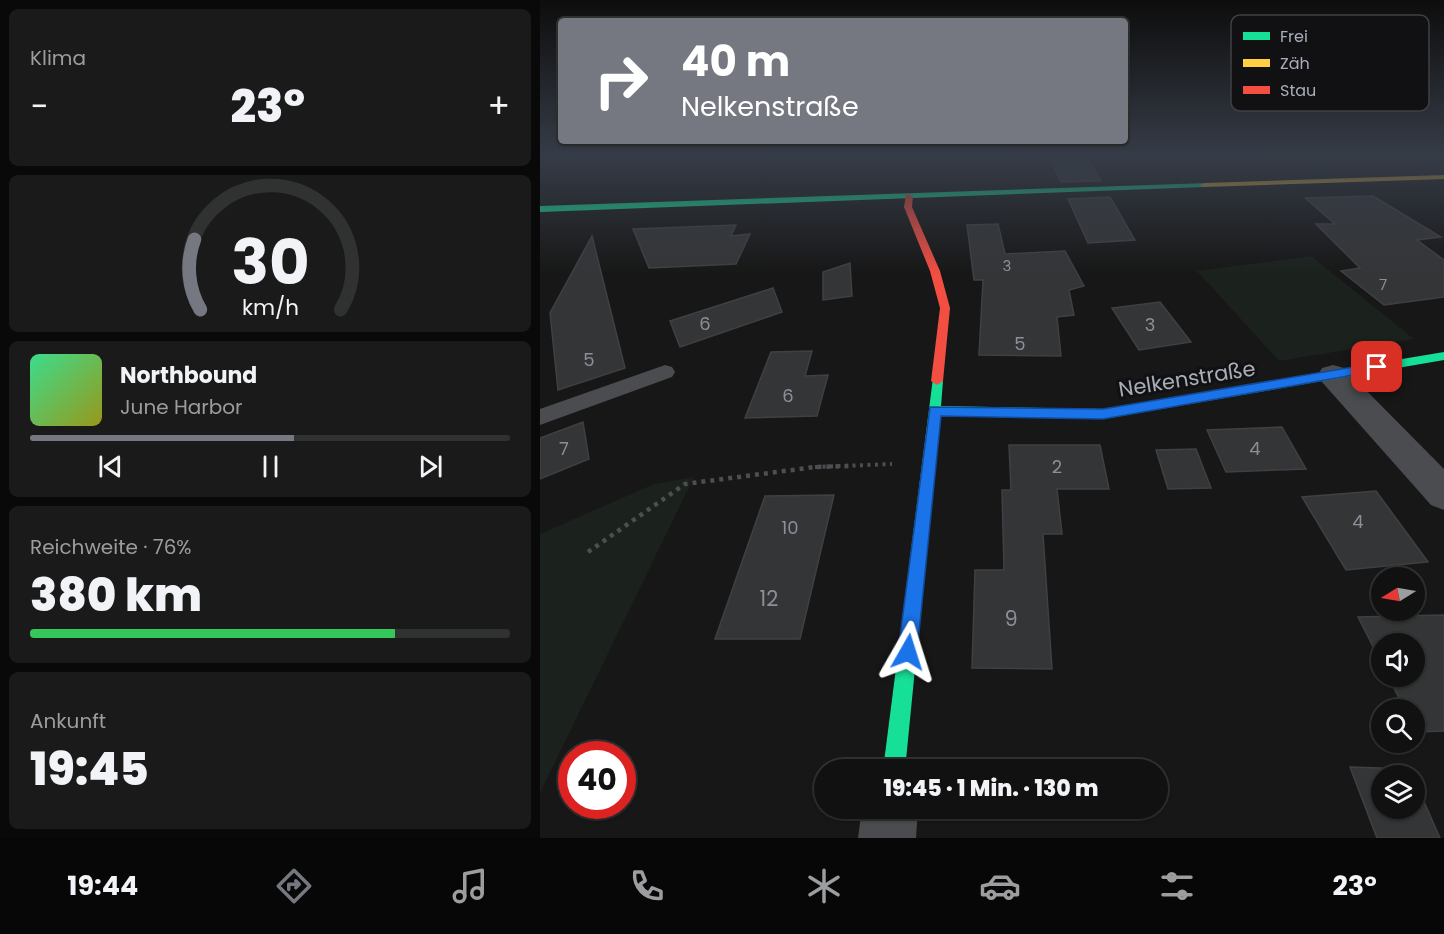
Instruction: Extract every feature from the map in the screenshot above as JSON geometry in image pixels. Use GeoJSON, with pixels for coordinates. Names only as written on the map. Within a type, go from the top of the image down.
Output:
{"type":"FeatureCollection","features":[{"type":"Feature","properties":{"kind":"main road"},"geometry":{"type":"LineString","coordinates":[[540,209],[906,196]]}},
{"type":"Feature","properties":{"kind":"main road"},"geometry":{"type":"LineString","coordinates":[[895,759],[945,308],[935,271],[912,221],[908,207],[909,196]]}},
{"type":"Feature","properties":{"kind":"main road","name":"Nelkenstraße"},"geometry":{"type":"LineString","coordinates":[[935,411],[1103,414],[1444,356]]}},
{"type":"Feature","properties":{"kind":"street"},"geometry":{"type":"LineString","coordinates":[[1333,375],[1444,494]]}},
{"type":"Feature","properties":{"kind":"street"},"geometry":{"type":"LineString","coordinates":[[887,838],[889,819]]}},
{"type":"Feature","properties":{"kind":"lane"},"geometry":{"type":"LineString","coordinates":[[540,417],[665,372]]}},
{"type":"Feature","properties":{"kind":"path"},"geometry":{"type":"LineString","coordinates":[[588,552],[686,484],[815,466],[929,464]]}},
{"type":"Feature","properties":{"kind":"shaded area"},"geometry":{"type":"Polygon","coordinates":[[[1311,256],[1414,339],[1279,361],[1197,271],[1311,256]]]}},
{"type":"Feature","properties":{"kind":"shaded area"},"geometry":{"type":"Polygon","coordinates":[[[694,477],[565,741],[558,741],[558,756],[540,793],[540,534],[654,484],[694,477]]]}},
{"type":"Feature","properties":{"kind":"building"},"geometry":{"type":"Polygon","coordinates":[[[1373,196],[1441,237],[1417,240],[1444,260],[1444,297],[1384,305],[1341,271],[1360,268],[1316,224],[1335,224],[1305,198],[1373,196]]]}},
{"type":"Feature","properties":{"kind":"building"},"geometry":{"type":"Polygon","coordinates":[[[1110,197],[1135,240],[1088,243],[1068,199],[1110,197]]]}},
{"type":"Feature","properties":{"kind":"building"},"geometry":{"type":"Polygon","coordinates":[[[998,224],[1005,254],[1065,251],[1084,286],[1069,290],[1074,315],[1057,317],[1061,356],[979,355],[983,280],[974,280],[967,225],[998,224]]]}},
{"type":"Feature","properties":{"kind":"building"},"geometry":{"type":"Polygon","coordinates":[[[736,225],[731,236],[750,234],[736,264],[649,268],[633,229],[736,225]]]}},
{"type":"Feature","properties":{"kind":"building"},"geometry":{"type":"Polygon","coordinates":[[[592,236],[625,368],[558,390],[550,313],[592,236]]]}},
{"type":"Feature","properties":{"kind":"building"},"geometry":{"type":"Polygon","coordinates":[[[850,263],[852,296],[823,300],[823,272],[850,263]]]}},
{"type":"Feature","properties":{"kind":"building"},"geometry":{"type":"Polygon","coordinates":[[[773,288],[782,312],[680,347],[670,321],[773,288]]]}},
{"type":"Feature","properties":{"kind":"building"},"geometry":{"type":"Polygon","coordinates":[[[1160,302],[1191,342],[1139,350],[1112,308],[1160,302]]]}},
{"type":"Feature","properties":{"kind":"building"},"geometry":{"type":"Polygon","coordinates":[[[812,351],[805,376],[828,375],[817,416],[745,418],[771,352],[812,351]]]}},
{"type":"Feature","properties":{"kind":"building"},"geometry":{"type":"Polygon","coordinates":[[[583,422],[589,459],[540,479],[540,438],[583,422]]]}},
{"type":"Feature","properties":{"kind":"building"},"geometry":{"type":"Polygon","coordinates":[[[1282,427],[1306,469],[1226,472],[1207,430],[1282,427]]]}},
{"type":"Feature","properties":{"kind":"building"},"geometry":{"type":"Polygon","coordinates":[[[1009,445],[1100,445],[1109,489],[1057,489],[1062,534],[1043,534],[1052,669],[972,668],[975,570],[1004,570],[1002,490],[1011,490],[1009,445]]]}},
{"type":"Feature","properties":{"kind":"building"},"geometry":{"type":"Polygon","coordinates":[[[1196,449],[1211,488],[1168,489],[1156,450],[1196,449]]]}},
{"type":"Feature","properties":{"kind":"building"},"geometry":{"type":"Polygon","coordinates":[[[1376,491],[1428,562],[1346,570],[1302,497],[1376,491]]]}},
{"type":"Feature","properties":{"kind":"building"},"geometry":{"type":"Polygon","coordinates":[[[834,495],[800,639],[715,639],[765,496],[834,495]]]}},
{"type":"Feature","properties":{"kind":"building"},"geometry":{"type":"Polygon","coordinates":[[[1425,615],[1444,615],[1444,731],[1425,732],[1425,699],[1400,699],[1394,687],[1425,687],[1425,633],[1371,633],[1371,642],[1358,617],[1371,617],[1371,621],[1425,621],[1425,615]]]}},
{"type":"Feature","properties":{"kind":"building"},"geometry":{"type":"Polygon","coordinates":[[[1350,767],[1371,768],[1371,819],[1425,819],[1425,804],[1440,838],[1377,838],[1350,767]]]}},
{"type":"Feature","properties":{"kind":"traffic: fast"},"geometry":{"type":"LineString","coordinates":[[540,209],[897,196]]}},
{"type":"Feature","properties":{"kind":"traffic: fast"},"geometry":{"type":"LineString","coordinates":[[935,411],[1103,414],[1444,356]]}},
{"type":"Feature","properties":{"kind":"traffic: fast"},"geometry":{"type":"LineString","coordinates":[[895,759],[937,381]]}},
{"type":"Feature","properties":{"kind":"traffic: jam"},"geometry":{"type":"LineString","coordinates":[[909,196],[908,207],[935,271],[945,308],[937,381]]}},
{"type":"Feature","properties":{"kind":"route"},"geometry":{"type":"LineString","coordinates":[[908,652],[935,411],[1103,414],[1377,367]]}}]}
